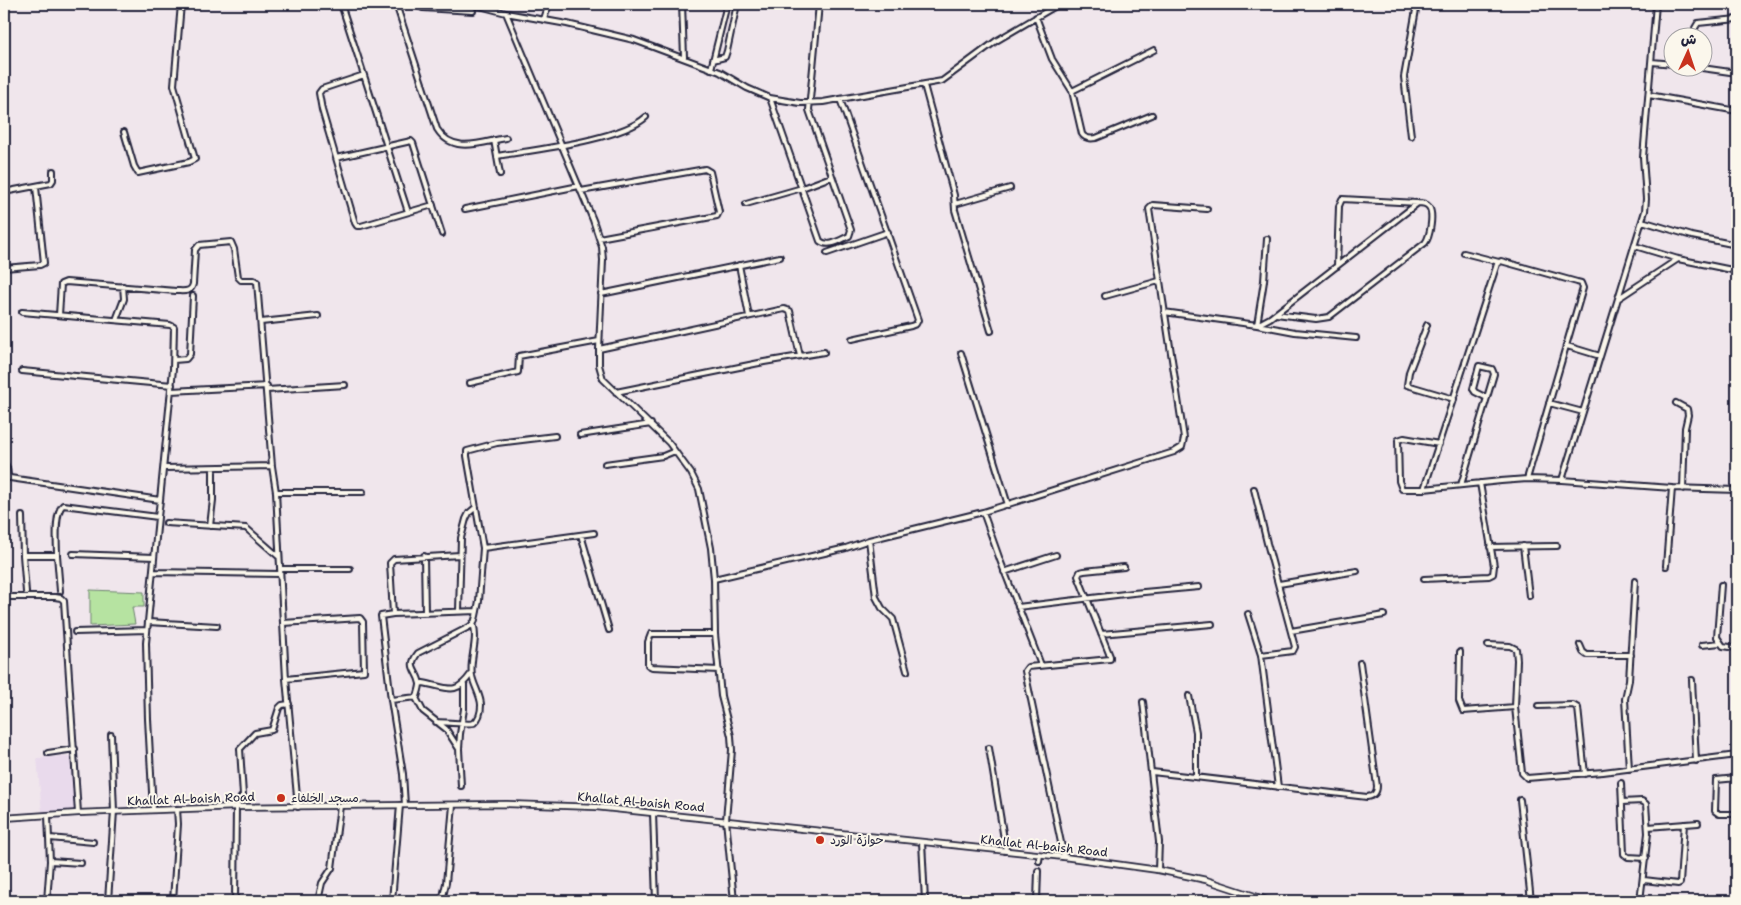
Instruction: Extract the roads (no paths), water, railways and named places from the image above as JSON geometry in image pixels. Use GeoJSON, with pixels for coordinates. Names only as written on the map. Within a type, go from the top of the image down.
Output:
{"type":"FeatureCollection","features":[{"type":"Feature","properties":{"kind":"street"},"geometry":{"type":"LineString","coordinates":[[124,132],[134,166],[138,173],[195,159],[174,86],[181,4]]}},
{"type":"Feature","properties":{"kind":"street"},"geometry":{"type":"LineString","coordinates":[[340,4],[408,212]]}},
{"type":"Feature","properties":{"kind":"street"},"geometry":{"type":"LineString","coordinates":[[396,4],[440,134],[461,146],[506,138]]}},
{"type":"Feature","properties":{"kind":"street"},"geometry":{"type":"LineString","coordinates":[[414,4],[427,9],[473,11]]}},
{"type":"Feature","properties":{"kind":"street"},"geometry":{"type":"LineString","coordinates":[[472,4],[634,40],[684,57],[770,98],[809,103],[936,83],[948,78],[996,40],[1059,4]]}},
{"type":"Feature","properties":{"kind":"street"},"geometry":{"type":"LineString","coordinates":[[544,19],[549,4]]}},
{"type":"Feature","properties":{"kind":"street"},"geometry":{"type":"LineString","coordinates":[[682,4],[684,57]]}},
{"type":"Feature","properties":{"kind":"street"},"geometry":{"type":"LineString","coordinates":[[711,69],[728,4]]}},
{"type":"Feature","properties":{"kind":"street"},"geometry":{"type":"LineString","coordinates":[[714,60],[725,57],[737,4]]}},
{"type":"Feature","properties":{"kind":"street"},"geometry":{"type":"LineString","coordinates":[[770,98],[820,241],[824,244],[830,244],[849,236],[851,232],[809,110],[818,4]]}},
{"type":"Feature","properties":{"kind":"street"},"geometry":{"type":"LineString","coordinates":[[1411,136],[1404,77],[1417,4]]}},
{"type":"Feature","properties":{"kind":"street"},"geometry":{"type":"LineString","coordinates":[[1562,480],[1642,221],[1646,198],[1643,157],[1656,4]]}},
{"type":"Feature","properties":{"kind":"street"},"geometry":{"type":"LineString","coordinates":[[506,12],[599,238],[603,260],[599,364],[603,378],[669,443],[692,473],[699,489],[710,541],[714,579],[715,634],[721,696],[729,724],[732,750],[726,820],[734,901]]}},
{"type":"Feature","properties":{"kind":"street"},"geometry":{"type":"LineString","coordinates":[[1036,17],[1052,59],[1072,91],[1082,134],[1087,138],[1096,138],[1152,115]]}},
{"type":"Feature","properties":{"kind":"street"},"geometry":{"type":"LineString","coordinates":[[1695,28],[1698,23],[1737,19]]}},
{"type":"Feature","properties":{"kind":"street"},"geometry":{"type":"LineString","coordinates":[[1072,91],[1154,50]]}},
{"type":"Feature","properties":{"kind":"street"},"geometry":{"type":"LineString","coordinates":[[1652,62],[1664,63]]}},
{"type":"Feature","properties":{"kind":"street"},"geometry":{"type":"LineString","coordinates":[[1714,70],[1737,73]]}},
{"type":"Feature","properties":{"kind":"street"},"geometry":{"type":"LineString","coordinates":[[364,75],[320,91],[319,98],[357,226],[432,205]]}},
{"type":"Feature","properties":{"kind":"street"},"geometry":{"type":"LineString","coordinates":[[924,85],[991,331]]}},
{"type":"Feature","properties":{"kind":"street"},"geometry":{"type":"LineString","coordinates":[[1649,95],[1737,111]]}},
{"type":"Feature","properties":{"kind":"street"},"geometry":{"type":"LineString","coordinates":[[840,99],[918,320],[916,324],[911,326],[852,339]]}},
{"type":"Feature","properties":{"kind":"street"},"geometry":{"type":"LineString","coordinates":[[497,156],[562,145],[621,130],[646,117]]}},
{"type":"Feature","properties":{"kind":"street"},"geometry":{"type":"LineString","coordinates":[[494,140],[500,174]]}},
{"type":"Feature","properties":{"kind":"street"},"geometry":{"type":"LineString","coordinates":[[336,158],[408,141],[413,143],[442,234]]}},
{"type":"Feature","properties":{"kind":"street"},"geometry":{"type":"LineString","coordinates":[[581,191],[705,169],[710,172],[719,212],[717,216],[599,238]]}},
{"type":"Feature","properties":{"kind":"street"},"geometry":{"type":"LineString","coordinates":[[4,192],[50,183],[53,180],[53,171]]}},
{"type":"Feature","properties":{"kind":"street"},"geometry":{"type":"LineString","coordinates":[[746,204],[802,188],[831,177]]}},
{"type":"Feature","properties":{"kind":"street"},"geometry":{"type":"LineString","coordinates":[[4,268],[44,263],[36,186]]}},
{"type":"Feature","properties":{"kind":"street"},"geometry":{"type":"LineString","coordinates":[[465,209],[579,186]]}},
{"type":"Feature","properties":{"kind":"street"},"geometry":{"type":"LineString","coordinates":[[955,204],[1010,188]]}},
{"type":"Feature","properties":{"kind":"street"},"geometry":{"type":"LineString","coordinates":[[1276,314],[1316,319],[1325,318],[1425,243],[1430,236],[1431,211],[1427,205],[1418,202],[1342,199],[1339,206],[1337,266]]}},
{"type":"Feature","properties":{"kind":"street"},"geometry":{"type":"LineString","coordinates":[[1257,325],[1267,321],[1418,202]]}},
{"type":"Feature","properties":{"kind":"street"},"geometry":{"type":"LineString","coordinates":[[714,579],[846,548],[869,540],[983,512],[1182,448],[1184,438],[1149,210],[1153,205],[1208,209]]}},
{"type":"Feature","properties":{"kind":"street"},"geometry":{"type":"LineString","coordinates":[[1642,221],[1692,236],[1737,245]]}},
{"type":"Feature","properties":{"kind":"street"},"geometry":{"type":"LineString","coordinates":[[827,253],[888,232]]}},
{"type":"Feature","properties":{"kind":"street"},"geometry":{"type":"LineString","coordinates":[[1257,325],[1264,281],[1267,239]]}},
{"type":"Feature","properties":{"kind":"street"},"geometry":{"type":"LineString","coordinates":[[58,315],[61,284],[63,282],[176,291],[189,290],[194,284],[196,247],[199,245],[232,242],[238,277],[241,280],[254,280],[257,282],[272,466],[276,492],[286,679],[298,807]]}},
{"type":"Feature","properties":{"kind":"street"},"geometry":{"type":"LineString","coordinates":[[1635,246],[1678,259],[1737,271]]}},
{"type":"Feature","properties":{"kind":"street"},"geometry":{"type":"LineString","coordinates":[[1464,253],[1499,262],[1505,261],[1582,285],[1583,290],[1527,480]]}},
{"type":"Feature","properties":{"kind":"street"},"geometry":{"type":"LineString","coordinates":[[601,294],[780,256]]}},
{"type":"Feature","properties":{"kind":"street"},"geometry":{"type":"LineString","coordinates":[[1619,298],[1678,259]]}},
{"type":"Feature","properties":{"kind":"street"},"geometry":{"type":"LineString","coordinates":[[1424,489],[1499,262]]}},
{"type":"Feature","properties":{"kind":"street"},"geometry":{"type":"LineString","coordinates":[[739,265],[750,316]]}},
{"type":"Feature","properties":{"kind":"street"},"geometry":{"type":"LineString","coordinates":[[1105,296],[1159,281]]}},
{"type":"Feature","properties":{"kind":"street"},"geometry":{"type":"LineString","coordinates":[[116,320],[124,299],[123,286]]}},
{"type":"Feature","properties":{"kind":"street"},"geometry":{"type":"LineString","coordinates":[[174,360],[186,359],[190,354],[193,296]]}},
{"type":"Feature","properties":{"kind":"street"},"geometry":{"type":"LineString","coordinates":[[599,348],[788,309],[800,356]]}},
{"type":"Feature","properties":{"kind":"street"},"geometry":{"type":"LineString","coordinates":[[22,312],[174,327],[172,385],[147,630],[147,694],[153,810]]}},
{"type":"Feature","properties":{"kind":"street"},"geometry":{"type":"LineString","coordinates":[[1164,312],[1295,332],[1356,338]]}},
{"type":"Feature","properties":{"kind":"street"},"geometry":{"type":"LineString","coordinates":[[261,322],[318,316]]}},
{"type":"Feature","properties":{"kind":"street"},"geometry":{"type":"LineString","coordinates":[[1427,325],[1409,372],[1407,385],[1454,399]]}},
{"type":"Feature","properties":{"kind":"street"},"geometry":{"type":"LineString","coordinates":[[470,383],[518,372],[519,356],[599,341]]}},
{"type":"Feature","properties":{"kind":"street"},"geometry":{"type":"LineString","coordinates":[[1567,346],[1600,356]]}},
{"type":"Feature","properties":{"kind":"street"},"geometry":{"type":"LineString","coordinates":[[616,392],[824,352]]}},
{"type":"Feature","properties":{"kind":"street"},"geometry":{"type":"LineString","coordinates":[[961,353],[1008,504]]}},
{"type":"Feature","properties":{"kind":"street"},"geometry":{"type":"LineString","coordinates":[[1461,485],[1494,377],[1494,370],[1478,366],[1473,389],[1487,398]]}},
{"type":"Feature","properties":{"kind":"street"},"geometry":{"type":"LineString","coordinates":[[22,371],[172,385]]}},
{"type":"Feature","properties":{"kind":"street"},"geometry":{"type":"LineString","coordinates":[[171,391],[345,386]]}},
{"type":"Feature","properties":{"kind":"street"},"geometry":{"type":"LineString","coordinates":[[1549,403],[1583,412]]}},
{"type":"Feature","properties":{"kind":"street"},"geometry":{"type":"LineString","coordinates":[[1676,403],[1687,409],[1688,415],[1685,428],[1683,488]]}},
{"type":"Feature","properties":{"kind":"street"},"geometry":{"type":"LineString","coordinates":[[580,435],[651,424]]}},
{"type":"Feature","properties":{"kind":"street"},"geometry":{"type":"LineString","coordinates":[[436,722],[473,724],[478,717],[481,704],[472,674],[476,631],[474,623],[478,611],[483,548],[466,453],[467,451],[497,443],[555,436]]}},
{"type":"Feature","properties":{"kind":"street"},"geometry":{"type":"LineString","coordinates":[[1439,444],[1404,438],[1397,442],[1400,487],[1403,489],[1424,489],[1480,483],[1562,480],[1672,488],[1737,490]]}},
{"type":"Feature","properties":{"kind":"street"},"geometry":{"type":"LineString","coordinates":[[605,464],[663,456],[675,451]]}},
{"type":"Feature","properties":{"kind":"street"},"geometry":{"type":"LineString","coordinates":[[4,461],[10,478],[160,500]]}},
{"type":"Feature","properties":{"kind":"street"},"geometry":{"type":"LineString","coordinates":[[164,468],[272,466]]}},
{"type":"Feature","properties":{"kind":"street"},"geometry":{"type":"LineString","coordinates":[[210,526],[213,500],[213,468]]}},
{"type":"Feature","properties":{"kind":"street"},"geometry":{"type":"LineString","coordinates":[[1424,579],[1492,575],[1494,568],[1480,483]]}},
{"type":"Feature","properties":{"kind":"street"},"geometry":{"type":"LineString","coordinates":[[1666,566],[1672,488]]}},
{"type":"Feature","properties":{"kind":"street"},"geometry":{"type":"LineString","coordinates":[[1254,489],[1291,631],[1294,650],[1261,655]]}},
{"type":"Feature","properties":{"kind":"street"},"geometry":{"type":"LineString","coordinates":[[276,492],[364,492]]}},
{"type":"Feature","properties":{"kind":"street"},"geometry":{"type":"LineString","coordinates":[[60,591],[57,555],[58,518],[59,509],[63,505],[158,517]]}},
{"type":"Feature","properties":{"kind":"street"},"geometry":{"type":"LineString","coordinates":[[459,612],[462,528],[469,513],[476,507]]}},
{"type":"Feature","properties":{"kind":"street"},"geometry":{"type":"LineString","coordinates":[[983,512],[1004,572],[1041,665]]}},
{"type":"Feature","properties":{"kind":"street"},"geometry":{"type":"LineString","coordinates":[[22,516],[26,592]]}},
{"type":"Feature","properties":{"kind":"street"},"geometry":{"type":"LineString","coordinates":[[166,524],[246,528],[278,556]]}},
{"type":"Feature","properties":{"kind":"street"},"geometry":{"type":"LineString","coordinates":[[483,548],[594,533]]}},
{"type":"Feature","properties":{"kind":"street"},"geometry":{"type":"LineString","coordinates":[[581,535],[609,630]]}},
{"type":"Feature","properties":{"kind":"street"},"geometry":{"type":"LineString","coordinates":[[869,540],[876,597],[882,608],[893,619],[907,671]]}},
{"type":"Feature","properties":{"kind":"street"},"geometry":{"type":"LineString","coordinates":[[1523,546],[1529,596]]}},
{"type":"Feature","properties":{"kind":"street"},"geometry":{"type":"LineString","coordinates":[[1490,547],[1557,546]]}},
{"type":"Feature","properties":{"kind":"street"},"geometry":{"type":"LineString","coordinates":[[73,554],[154,557]]}},
{"type":"Feature","properties":{"kind":"street"},"geometry":{"type":"LineString","coordinates":[[23,555],[57,555]]}},
{"type":"Feature","properties":{"kind":"street"},"geometry":{"type":"LineString","coordinates":[[393,614],[391,560],[424,556],[460,555]]}},
{"type":"Feature","properties":{"kind":"street"},"geometry":{"type":"LineString","coordinates":[[1004,572],[1056,555]]}},
{"type":"Feature","properties":{"kind":"street"},"geometry":{"type":"LineString","coordinates":[[424,556],[426,613]]}},
{"type":"Feature","properties":{"kind":"street"},"geometry":{"type":"LineString","coordinates":[[1064,858],[1025,671],[1028,667],[1041,665],[1109,660],[1110,656],[1078,574],[1084,571],[1124,567]]}},
{"type":"Feature","properties":{"kind":"street"},"geometry":{"type":"LineString","coordinates":[[153,572],[280,572],[350,569]]}},
{"type":"Feature","properties":{"kind":"street"},"geometry":{"type":"LineString","coordinates":[[1279,584],[1357,571]]}},
{"type":"Feature","properties":{"kind":"street"},"geometry":{"type":"LineString","coordinates":[[1630,769],[1625,699],[1629,680],[1635,581]]}},
{"type":"Feature","properties":{"kind":"street"},"geometry":{"type":"LineString","coordinates":[[1721,585],[1717,637],[1720,643],[1726,647],[1737,648]]}},
{"type":"Feature","properties":{"kind":"street"},"geometry":{"type":"LineString","coordinates":[[1018,607],[1133,592],[1200,587]]}},
{"type":"Feature","properties":{"kind":"street"},"geometry":{"type":"LineString","coordinates":[[4,598],[55,597],[61,598],[64,601],[78,813]]}},
{"type":"Feature","properties":{"kind":"street"},"geometry":{"type":"LineString","coordinates":[[392,901],[402,805],[403,774],[380,619],[382,615],[393,614],[478,611]]}},
{"type":"Feature","properties":{"kind":"street"},"geometry":{"type":"LineString","coordinates":[[1248,614],[1261,655],[1278,787]]}},
{"type":"Feature","properties":{"kind":"street"},"geometry":{"type":"LineString","coordinates":[[1291,631],[1384,615]]}},
{"type":"Feature","properties":{"kind":"street"},"geometry":{"type":"LineString","coordinates":[[283,623],[360,618],[363,622],[364,671],[286,679]]}},
{"type":"Feature","properties":{"kind":"street"},"geometry":{"type":"LineString","coordinates":[[148,622],[217,626]]}},
{"type":"Feature","properties":{"kind":"street"},"geometry":{"type":"LineString","coordinates":[[460,749],[446,729],[423,711],[416,698],[420,684],[412,665],[418,653],[474,623]]}},
{"type":"Feature","properties":{"kind":"street"},"geometry":{"type":"LineString","coordinates":[[1101,634],[1212,624]]}},
{"type":"Feature","properties":{"kind":"street"},"geometry":{"type":"LineString","coordinates":[[74,632],[147,630]]}},
{"type":"Feature","properties":{"kind":"street"},"geometry":{"type":"LineString","coordinates":[[715,634],[651,634],[648,642],[648,665],[652,667],[719,670]]}},
{"type":"Feature","properties":{"kind":"street"},"geometry":{"type":"LineString","coordinates":[[1702,645],[1720,643]]}},
{"type":"Feature","properties":{"kind":"street"},"geometry":{"type":"LineString","coordinates":[[1488,645],[1510,646],[1516,649],[1515,707],[1524,777],[1532,779],[1585,774],[1737,755]]}},
{"type":"Feature","properties":{"kind":"street"},"geometry":{"type":"LineString","coordinates":[[1580,645],[1583,652],[1587,654],[1631,655]]}},
{"type":"Feature","properties":{"kind":"street"},"geometry":{"type":"LineString","coordinates":[[1460,652],[1459,701],[1463,711],[1515,707]]}},
{"type":"Feature","properties":{"kind":"street"},"geometry":{"type":"LineString","coordinates":[[1152,772],[1367,797],[1372,796],[1377,791],[1376,777],[1360,663]]}},
{"type":"Feature","properties":{"kind":"street"},"geometry":{"type":"LineString","coordinates":[[420,684],[454,689],[464,684],[472,674]]}},
{"type":"Feature","properties":{"kind":"street"},"geometry":{"type":"LineString","coordinates":[[1692,680],[1696,761]]}},
{"type":"Feature","properties":{"kind":"street"},"geometry":{"type":"LineString","coordinates":[[461,786],[460,749],[464,709],[464,684]]}},
{"type":"Feature","properties":{"kind":"street"},"geometry":{"type":"LineString","coordinates":[[1189,696],[1196,732],[1196,777]]}},
{"type":"Feature","properties":{"kind":"street"},"geometry":{"type":"LineString","coordinates":[[391,700],[416,698]]}},
{"type":"Feature","properties":{"kind":"street"},"geometry":{"type":"LineString","coordinates":[[1143,702],[1159,842],[1158,870]]}},
{"type":"Feature","properties":{"kind":"street"},"geometry":{"type":"LineString","coordinates":[[235,901],[236,807],[243,795],[240,749],[255,734],[272,730],[279,708],[282,705],[289,704]]}},
{"type":"Feature","properties":{"kind":"street"},"geometry":{"type":"LineString","coordinates":[[1538,706],[1573,705],[1578,708],[1585,774]]}},
{"type":"Feature","properties":{"kind":"street"},"geometry":{"type":"LineString","coordinates":[[108,901],[114,811],[111,735]]}},
{"type":"Feature","properties":{"kind":"street"},"geometry":{"type":"LineString","coordinates":[[989,748],[1006,851]]}},
{"type":"Feature","properties":{"kind":"street"},"geometry":{"type":"LineString","coordinates":[[48,753],[75,749]]}},
{"type":"Feature","properties":{"kind":"street"},"geometry":{"type":"LineString","coordinates":[[1737,778],[1716,780],[1714,807],[1715,811],[1719,814],[1737,814]]}},
{"type":"Feature","properties":{"kind":"street"},"geometry":{"type":"LineString","coordinates":[[1621,783],[1624,854],[1628,857],[1646,858]]}},
{"type":"Feature","properties":{"kind":"street"},"geometry":{"type":"LineString","coordinates":[[1520,800],[1530,901]]}},
{"type":"Feature","properties":{"kind":"street"},"geometry":{"type":"LineString","coordinates":[[1622,802],[1644,802],[1646,805],[1648,827],[1644,880],[1640,901]]}},
{"type":"Feature","properties":{"kind":"street"},"geometry":{"type":"LineString","coordinates":[[442,901],[446,883],[453,804]]}},
{"type":"Feature","properties":{"kind":"street","name":"Khallat Al-baish Road"},"geometry":{"type":"LineString","coordinates":[[4,818],[114,811],[236,807],[453,804],[596,807],[1006,851],[1039,858],[1064,858],[1158,870],[1206,880],[1257,899],[1270,901]]}},
{"type":"Feature","properties":{"kind":"street"},"geometry":{"type":"LineString","coordinates":[[318,901],[322,883],[331,871],[340,806]]}},
{"type":"Feature","properties":{"kind":"street"},"geometry":{"type":"LineString","coordinates":[[173,901],[178,824],[177,809]]}},
{"type":"Feature","properties":{"kind":"street"},"geometry":{"type":"LineString","coordinates":[[653,812],[656,901]]}},
{"type":"Feature","properties":{"kind":"street"},"geometry":{"type":"LineString","coordinates":[[47,901],[50,861],[48,816]]}},
{"type":"Feature","properties":{"kind":"street"},"geometry":{"type":"LineString","coordinates":[[1648,827],[1698,823]]}},
{"type":"Feature","properties":{"kind":"street"},"geometry":{"type":"LineString","coordinates":[[1644,880],[1680,883],[1684,824]]}},
{"type":"Feature","properties":{"kind":"street"},"geometry":{"type":"LineString","coordinates":[[50,838],[93,842]]}},
{"type":"Feature","properties":{"kind":"street"},"geometry":{"type":"LineString","coordinates":[[922,842],[925,901]]}},
{"type":"Feature","properties":{"kind":"street"},"geometry":{"type":"LineString","coordinates":[[50,861],[81,863]]}},
{"type":"Feature","properties":{"kind":"street"},"geometry":{"type":"LineString","coordinates":[[1037,901],[1038,871]]}},
{"type":"Feature","properties":{"kind":"tunnel"},"geometry":{"type":"LineString","coordinates":[[1038,871],[1039,861]]}},
{"type":"Feature","properties":{"kind":"place","name":"مسجد الخلفاء"},"geometry":{"type":"Point","coordinates":[281,798]}},
{"type":"Feature","properties":{"kind":"place","name":"حوازة الورد"},"geometry":{"type":"Point","coordinates":[820,840]}}]}
